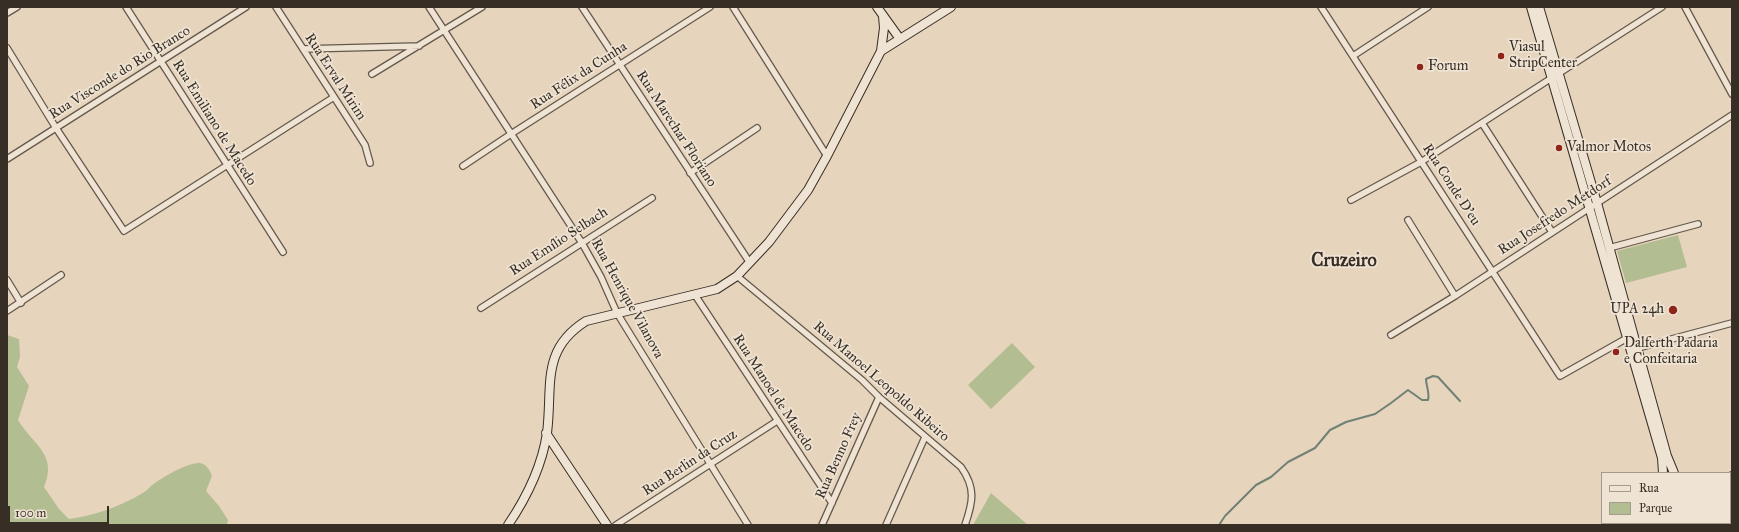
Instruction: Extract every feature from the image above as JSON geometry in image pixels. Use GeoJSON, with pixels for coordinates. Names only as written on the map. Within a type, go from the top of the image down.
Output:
{"type":"FeatureCollection","features":[{"type":"Feature","properties":{"kind":"main road"},"geometry":{"type":"LineString","coordinates":[[877,7],[900,39]]}},
{"type":"Feature","properties":{"kind":"main road"},"geometry":{"type":"LineString","coordinates":[[880,51],[951,7]]}},
{"type":"Feature","properties":{"kind":"main road"},"geometry":{"type":"LineString","coordinates":[[1531,7],[1555,76],[1631,335],[1633,349],[1662,458],[1663,472]]}},
{"type":"Feature","properties":{"kind":"main road"},"geometry":{"type":"LineString","coordinates":[[1539,7],[1555,76]]}},
{"type":"Feature","properties":{"kind":"main road"},"geometry":{"type":"LineString","coordinates":[[508,525],[521,507],[535,476],[546,433],[552,366],[560,344],[572,329],[586,321],[717,289],[737,276],[750,264],[770,242],[808,190],[827,156],[880,51],[884,28],[883,16]]}},
{"type":"Feature","properties":{"kind":"main road"},"geometry":{"type":"LineString","coordinates":[[1593,206],[1609,248],[1619,311],[1626,328],[1631,335]]}},
{"type":"Feature","properties":{"kind":"main road"},"geometry":{"type":"LineString","coordinates":[[1633,349],[1674,472]]}},
{"type":"Feature","properties":{"kind":"main road"},"geometry":{"type":"LineString","coordinates":[[546,433],[607,525]]}},
{"type":"Feature","properties":{"kind":"street"},"geometry":{"type":"LineString","coordinates":[[7,13],[17,7]]}},
{"type":"Feature","properties":{"kind":"street","name":"Rua Emiliano de Macedo"},"geometry":{"type":"LineString","coordinates":[[126,7],[283,252]]}},
{"type":"Feature","properties":{"kind":"street","name":"Rua Visconde do Rio Branco"},"geometry":{"type":"LineString","coordinates":[[7,159],[246,7]]}},
{"type":"Feature","properties":{"kind":"street","name":"Rua Erval Mirim"},"geometry":{"type":"LineString","coordinates":[[276,7],[365,145],[370,163]]}},
{"type":"Feature","properties":{"kind":"street","name":"Rua Henrique Vilanova"},"geometry":{"type":"LineString","coordinates":[[429,7],[582,243],[601,277],[617,313],[748,525]]}},
{"type":"Feature","properties":{"kind":"street"},"geometry":{"type":"LineString","coordinates":[[372,74],[482,7]]}},
{"type":"Feature","properties":{"kind":"street","name":"Rua Marechar Floriano"},"geometry":{"type":"LineString","coordinates":[[582,7],[750,264]]}},
{"type":"Feature","properties":{"kind":"street","name":"Rua Félix da Cunha"},"geometry":{"type":"LineString","coordinates":[[463,166],[619,64],[710,7]]}},
{"type":"Feature","properties":{"kind":"street"},"geometry":{"type":"LineString","coordinates":[[733,7],[827,156]]}},
{"type":"Feature","properties":{"kind":"street","name":"Rua Conde D'eu"},"geometry":{"type":"LineString","coordinates":[[1321,7],[1560,376],[1631,335]]}},
{"type":"Feature","properties":{"kind":"street"},"geometry":{"type":"LineString","coordinates":[[1353,56],[1428,7]]}},
{"type":"Feature","properties":{"kind":"street"},"geometry":{"type":"LineString","coordinates":[[1351,200],[1421,162],[1662,7]]}},
{"type":"Feature","properties":{"kind":"street"},"geometry":{"type":"LineString","coordinates":[[1685,7],[1732,94]]}},
{"type":"Feature","properties":{"kind":"street"},"geometry":{"type":"LineString","coordinates":[[303,50],[420,46]]}},
{"type":"Feature","properties":{"kind":"street"},"geometry":{"type":"LineString","coordinates":[[7,48],[56,128],[124,231],[334,97]]}},
{"type":"Feature","properties":{"kind":"street","name":"Rua Josefredo Metdorf"},"geometry":{"type":"LineString","coordinates":[[1391,335],[1455,296],[1732,116]]}},
{"type":"Feature","properties":{"kind":"street"},"geometry":{"type":"LineString","coordinates":[[1482,123],[1552,232]]}},
{"type":"Feature","properties":{"kind":"street"},"geometry":{"type":"LineString","coordinates":[[690,172],[757,128]]}},
{"type":"Feature","properties":{"kind":"street","name":"Rua Emílio Selbach"},"geometry":{"type":"LineString","coordinates":[[481,308],[652,198]]}},
{"type":"Feature","properties":{"kind":"street"},"geometry":{"type":"LineString","coordinates":[[1408,220],[1455,296]]}},
{"type":"Feature","properties":{"kind":"street"},"geometry":{"type":"LineString","coordinates":[[1609,248],[1698,224]]}},
{"type":"Feature","properties":{"kind":"street"},"geometry":{"type":"LineString","coordinates":[[7,311],[61,275]]}},
{"type":"Feature","properties":{"kind":"street","name":"Rua Manoel Leopoldo Ribeiro"},"geometry":{"type":"LineString","coordinates":[[737,276],[862,380],[878,397],[961,467],[968,477],[972,489],[971,509],[965,525]]}},
{"type":"Feature","properties":{"kind":"street"},"geometry":{"type":"LineString","coordinates":[[7,280],[21,303]]}},
{"type":"Feature","properties":{"kind":"street","name":"Rua Manoel de Macedo"},"geometry":{"type":"LineString","coordinates":[[695,295],[832,503]]}},
{"type":"Feature","properties":{"kind":"street"},"geometry":{"type":"LineString","coordinates":[[1633,349],[1732,323]]}},
{"type":"Feature","properties":{"kind":"street","name":"Rua Benno Frey"},"geometry":{"type":"LineString","coordinates":[[822,525],[878,397]]}},
{"type":"Feature","properties":{"kind":"street","name":"Rua Berlin da Cruz"},"geometry":{"type":"LineString","coordinates":[[616,525],[777,421]]}},
{"type":"Feature","properties":{"kind":"street"},"geometry":{"type":"LineString","coordinates":[[886,525],[925,437]]}},
{"type":"Feature","properties":{"kind":"green space"},"geometry":{"type":"Polygon","coordinates":[[[1678,235],[1687,267],[1626,283],[1617,251],[1678,235]]]}},
{"type":"Feature","properties":{"kind":"green space"},"geometry":{"type":"Polygon","coordinates":[[[7,335],[19,339],[20,357],[17,367],[29,386],[18,420],[42,450],[48,466],[48,476],[44,487],[59,509],[69,519],[88,516],[116,506],[142,493],[175,471],[195,463],[200,463],[206,466],[212,476],[206,491],[219,506],[228,520],[227,525],[7,525],[7,335]]]}},
{"type":"Feature","properties":{"kind":"green space"},"geometry":{"type":"Polygon","coordinates":[[[1012,343],[1035,367],[991,409],[968,385],[1012,343]]]}},
{"type":"Feature","properties":{"kind":"green space"},"geometry":{"type":"Polygon","coordinates":[[[991,493],[1028,525],[973,525],[991,493]]]}},
{"type":"Feature","properties":{"kind":"waterway"},"geometry":{"type":"LineString","coordinates":[[1219,525],[1225,516],[1256,485],[1271,477],[1288,462],[1315,448],[1330,430],[1346,422],[1375,414],[1408,390],[1422,400],[1428,400],[1429,395],[1426,379],[1433,376],[1438,377],[1460,401]]}},
{"type":"Feature","properties":{"kind":"place","name":"Viasul StripCenter"},"geometry":{"type":"Point","coordinates":[1501,56]}},
{"type":"Feature","properties":{"kind":"place","name":"Forum"},"geometry":{"type":"Point","coordinates":[1420,67]}},
{"type":"Feature","properties":{"kind":"place","name":"Valmor Motos"},"geometry":{"type":"Point","coordinates":[1559,148]}},
{"type":"Feature","properties":{"kind":"place","name":"UPA 24h"},"geometry":{"type":"Point","coordinates":[1673,310]}},
{"type":"Feature","properties":{"kind":"place","name":"Dalferth Padaria e Confeitaria"},"geometry":{"type":"Point","coordinates":[1616,352]}},
{"type":"Feature","properties":{"kind":"district","name":"Cruzeiro"},"geometry":{"type":"Point","coordinates":[1344,262]}}]}
